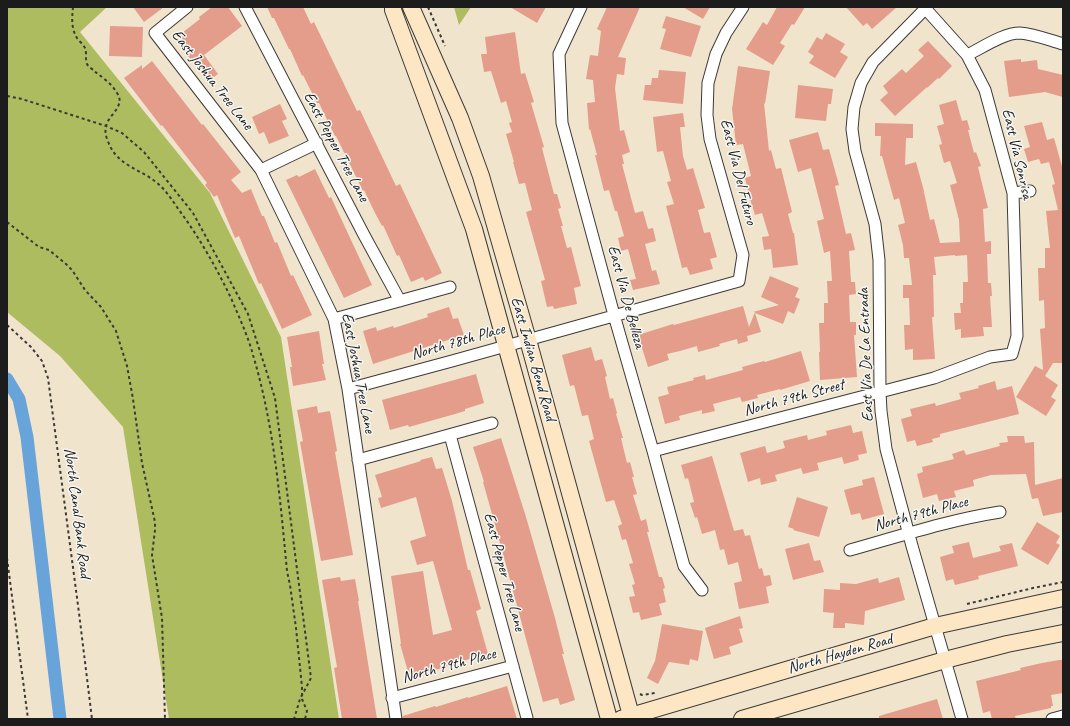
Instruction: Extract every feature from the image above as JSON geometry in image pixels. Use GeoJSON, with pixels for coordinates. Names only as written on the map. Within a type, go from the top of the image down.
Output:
{"type":"FeatureCollection","features":[{"type":"Feature","properties":{"kind":"main road","name":"East Indian Bend Road"},"geometry":{"type":"LineString","coordinates":[[394,7],[393,10],[474,229],[609,719]]}},
{"type":"Feature","properties":{"kind":"main road","name":"East Indian Bend Road"},"geometry":{"type":"LineString","coordinates":[[411,7],[460,118],[481,176],[528,340],[628,718]]}},
{"type":"Feature","properties":{"kind":"main road","name":"North Hayden Road"},"geometry":{"type":"LineString","coordinates":[[628,718],[936,626],[1063,598]]}},
{"type":"Feature","properties":{"kind":"main road"},"geometry":{"type":"LineString","coordinates":[[742,719],[945,660],[1008,644],[1063,633]]}},
{"type":"Feature","properties":{"kind":"street","name":"East Joshua Tree Lane"},"geometry":{"type":"LineString","coordinates":[[186,7],[155,33],[261,170],[334,319],[348,389],[396,719]]}},
{"type":"Feature","properties":{"kind":"street","name":"East Pepper Tree Lane"},"geometry":{"type":"LineString","coordinates":[[245,7],[400,301]]}},
{"type":"Feature","properties":{"kind":"street","name":"East Via De Belleza"},"geometry":{"type":"LineString","coordinates":[[581,7],[559,54],[562,123],[684,566],[702,590]]}},
{"type":"Feature","properties":{"kind":"street","name":"East Via Del Futuro"},"geometry":{"type":"LineString","coordinates":[[739,281],[743,255],[710,139],[707,115],[708,83],[716,54],[726,33],[743,7]]}},
{"type":"Feature","properties":{"kind":"street","name":"East Via Sonrisa"},"geometry":{"type":"LineString","coordinates":[[925,8],[967,55],[985,90],[1013,193],[1016,336],[1012,354]]}},
{"type":"Feature","properties":{"kind":"street","name":"East Via De La Entrada"},"geometry":{"type":"LineString","coordinates":[[925,8],[873,62],[861,84],[854,107],[852,128],[855,151],[875,224],[879,260],[880,392],[886,449],[962,719]]}},
{"type":"Feature","properties":{"kind":"street"},"geometry":{"type":"LineString","coordinates":[[967,55],[1004,37],[1018,33],[1063,44]]}},
{"type":"Feature","properties":{"kind":"street"},"geometry":{"type":"LineString","coordinates":[[261,170],[317,143]]}},
{"type":"Feature","properties":{"kind":"street"},"geometry":{"type":"LineString","coordinates":[[1013,193],[1030,191]]}},
{"type":"Feature","properties":{"kind":"street","name":"North 78th Place"},"geometry":{"type":"LineString","coordinates":[[348,389],[739,281]]}},
{"type":"Feature","properties":{"kind":"street"},"geometry":{"type":"LineString","coordinates":[[334,319],[450,287]]}},
{"type":"Feature","properties":{"kind":"street","name":"North 79th Street"},"geometry":{"type":"LineString","coordinates":[[652,451],[934,378],[990,357],[1012,354]]}},
{"type":"Feature","properties":{"kind":"street"},"geometry":{"type":"LineString","coordinates":[[358,460],[492,423]]}},
{"type":"Feature","properties":{"kind":"street","name":"East Pepper Tree Lane"},"geometry":{"type":"LineString","coordinates":[[450,434],[527,718]]}},
{"type":"Feature","properties":{"kind":"street","name":"North 79th Place"},"geometry":{"type":"LineString","coordinates":[[850,550],[979,515],[1000,512]]}},
{"type":"Feature","properties":{"kind":"street","name":"North 79th Place"},"geometry":{"type":"LineString","coordinates":[[392,698],[513,666]]}},
{"type":"Feature","properties":{"kind":"street"},"geometry":{"type":"LineString","coordinates":[[1052,719],[1063,716]]}},
{"type":"Feature","properties":{"kind":"path"},"geometry":{"type":"LineString","coordinates":[[73,7],[73,29],[78,39],[85,47],[87,64],[117,92],[120,98],[120,104],[106,126],[105,133],[108,142],[119,159],[156,182],[166,192],[184,218],[206,252],[230,296],[253,354],[266,406],[275,454],[301,676],[302,699],[306,711],[305,719]]}},
{"type":"Feature","properties":{"kind":"path"},"geometry":{"type":"LineString","coordinates":[[428,7],[432,17]]}},
{"type":"Feature","properties":{"kind":"path"},"geometry":{"type":"LineString","coordinates":[[7,96],[22,99],[106,126],[122,133],[144,152],[193,213],[248,314],[275,398],[311,678],[302,695],[294,719]]}},
{"type":"Feature","properties":{"kind":"path"},"geometry":{"type":"LineString","coordinates":[[7,222],[39,247],[49,250],[66,264],[72,270],[85,290],[101,307],[116,331],[127,366],[142,463],[155,522],[152,555],[162,618],[165,719]]}},
{"type":"Feature","properties":{"kind":"path","name":"North Canal Bank Road"},"geometry":{"type":"LineString","coordinates":[[7,325],[31,347],[42,361],[48,378],[92,719]]}},
{"type":"Feature","properties":{"kind":"path"},"geometry":{"type":"LineString","coordinates":[[7,558],[28,719]]}},
{"type":"Feature","properties":{"kind":"path"},"geometry":{"type":"LineString","coordinates":[[961,605],[1063,582]]}},
{"type":"Feature","properties":{"kind":"green space"},"geometry":{"type":"Polygon","coordinates":[[[7,7],[107,7],[80,32],[210,193],[281,337],[339,719],[169,719],[123,427],[60,356],[7,312],[7,7]]]}},
{"type":"Feature","properties":{"kind":"green space"},"geometry":{"type":"Polygon","coordinates":[[[454,7],[471,7],[459,25],[454,7]]]}},
{"type":"Feature","properties":{"kind":"building"},"geometry":{"type":"Polygon","coordinates":[[[133,7],[164,7],[144,22],[133,7]]]}},
{"type":"Feature","properties":{"kind":"building"},"geometry":{"type":"Polygon","coordinates":[[[212,7],[228,7],[242,26],[204,55],[218,74],[210,80],[195,61],[193,63],[184,50],[187,48],[178,36],[200,19],[199,17],[212,7]]]}},
{"type":"Feature","properties":{"kind":"building"},"geometry":{"type":"Polygon","coordinates":[[[267,7],[303,7],[311,24],[314,22],[357,111],[360,110],[396,186],[400,184],[442,273],[425,281],[423,277],[411,282],[399,255],[397,256],[383,225],[382,226],[364,190],[363,191],[319,103],[317,103],[303,75],[302,76],[290,49],[267,7]]]}},
{"type":"Feature","properties":{"kind":"building"},"geometry":{"type":"Polygon","coordinates":[[[510,7],[546,7],[537,23],[510,7]]]}},
{"type":"Feature","properties":{"kind":"building"},"geometry":{"type":"Polygon","coordinates":[[[607,7],[640,7],[618,57],[626,58],[624,75],[617,74],[615,88],[620,131],[624,130],[630,152],[622,155],[624,164],[622,164],[635,213],[643,211],[648,229],[653,228],[656,241],[645,244],[652,271],[656,270],[660,284],[633,290],[630,280],[636,279],[628,249],[621,251],[618,238],[624,236],[609,190],[604,191],[595,155],[597,155],[590,129],[589,130],[587,103],[595,102],[593,80],[586,79],[590,55],[598,56],[601,31],[597,29],[607,7]]]}},
{"type":"Feature","properties":{"kind":"building"},"geometry":{"type":"Polygon","coordinates":[[[683,7],[710,7],[703,19],[683,7]]]}},
{"type":"Feature","properties":{"kind":"building"},"geometry":{"type":"Polygon","coordinates":[[[777,7],[805,7],[794,25],[792,24],[780,43],[785,46],[773,65],[746,49],[763,22],[767,25],[777,7]]]}},
{"type":"Feature","properties":{"kind":"building"},"geometry":{"type":"Polygon","coordinates":[[[846,7],[897,7],[872,29],[867,23],[863,26],[846,7]]]}},
{"type":"Feature","properties":{"kind":"building"},"geometry":{"type":"Polygon","coordinates":[[[666,16],[701,26],[691,57],[660,49],[666,29],[662,28],[666,16]]]}},
{"type":"Feature","properties":{"kind":"building"},"geometry":{"type":"Polygon","coordinates":[[[110,26],[143,27],[142,57],[109,56],[110,26]]]}},
{"type":"Feature","properties":{"kind":"building"},"geometry":{"type":"Polygon","coordinates":[[[515,32],[521,74],[525,73],[534,102],[531,103],[544,147],[542,148],[554,194],[557,194],[561,208],[558,209],[563,226],[561,226],[567,248],[571,247],[581,286],[574,288],[577,304],[554,309],[553,306],[547,307],[541,281],[545,280],[526,212],[532,210],[525,183],[519,184],[506,134],[512,132],[509,123],[512,122],[506,101],[501,103],[491,71],[484,72],[481,54],[487,54],[485,37],[515,32]]]}},
{"type":"Feature","properties":{"kind":"building"},"geometry":{"type":"Polygon","coordinates":[[[826,33],[845,44],[840,52],[848,57],[835,78],[809,63],[814,56],[808,52],[817,37],[822,40],[826,33]]]}},
{"type":"Feature","properties":{"kind":"building"},"geometry":{"type":"Polygon","coordinates":[[[928,41],[952,66],[939,79],[938,78],[927,87],[895,116],[880,100],[888,93],[883,86],[902,69],[906,73],[924,56],[918,50],[928,41]]]}},
{"type":"Feature","properties":{"kind":"building"},"geometry":{"type":"Polygon","coordinates":[[[1021,59],[1021,62],[1037,60],[1038,69],[1063,75],[1063,97],[1045,92],[1009,97],[1004,61],[1021,59]]]}},
{"type":"Feature","properties":{"kind":"building"},"geometry":{"type":"Polygon","coordinates":[[[152,61],[241,172],[231,180],[242,193],[251,189],[275,243],[277,242],[291,276],[293,275],[312,315],[282,329],[261,283],[259,284],[239,236],[235,238],[217,195],[214,197],[205,185],[207,183],[124,78],[142,65],[142,69],[152,61]]]}},
{"type":"Feature","properties":{"kind":"building"},"geometry":{"type":"Polygon","coordinates":[[[738,66],[770,71],[765,104],[764,103],[769,151],[771,150],[776,169],[781,168],[792,212],[788,214],[794,233],[798,265],[773,268],[771,249],[764,250],[762,237],[769,236],[762,213],[755,215],[750,199],[745,178],[751,176],[743,144],[736,145],[732,109],[738,66]]]}},
{"type":"Feature","properties":{"kind":"building"},"geometry":{"type":"Polygon","coordinates":[[[659,70],[686,72],[683,104],[643,100],[645,85],[651,85],[652,78],[658,78],[659,70]]]}},
{"type":"Feature","properties":{"kind":"building"},"geometry":{"type":"Polygon","coordinates":[[[798,85],[833,89],[831,104],[828,104],[826,121],[795,118],[798,85]]]}},
{"type":"Feature","properties":{"kind":"building"},"geometry":{"type":"Polygon","coordinates":[[[956,100],[962,121],[967,120],[974,153],[976,152],[981,166],[978,167],[988,208],[983,209],[985,242],[991,241],[991,254],[987,254],[988,283],[991,283],[992,296],[990,296],[992,327],[983,327],[984,336],[961,338],[961,329],[955,330],[954,313],[961,313],[960,303],[963,303],[963,282],[968,282],[967,255],[934,257],[936,275],[933,275],[934,317],[932,317],[935,359],[913,360],[913,349],[905,350],[904,325],[910,325],[909,298],[903,298],[903,285],[912,285],[909,258],[904,258],[903,245],[898,225],[905,223],[899,198],[894,200],[882,156],[880,156],[881,136],[875,136],[875,123],[913,124],[913,138],[906,138],[905,165],[916,162],[930,220],[934,219],[940,243],[960,242],[959,220],[950,185],[957,183],[950,161],[944,163],[939,145],[942,144],[937,126],[944,124],[939,105],[956,100]]]}},
{"type":"Feature","properties":{"kind":"building"},"geometry":{"type":"Polygon","coordinates":[[[280,104],[287,119],[282,121],[289,136],[269,144],[264,132],[259,134],[252,117],[280,104]]]}},
{"type":"Feature","properties":{"kind":"building"},"geometry":{"type":"Polygon","coordinates":[[[683,113],[685,127],[680,127],[683,156],[687,170],[693,168],[705,208],[698,210],[704,233],[710,232],[717,257],[710,259],[713,269],[690,275],[687,267],[682,268],[666,206],[674,204],[667,182],[671,181],[663,151],[657,152],[653,117],[683,113]]]}},
{"type":"Feature","properties":{"kind":"building"},"geometry":{"type":"Polygon","coordinates":[[[1042,122],[1047,140],[1054,138],[1063,170],[1063,363],[1053,363],[1045,376],[1058,385],[1051,397],[1056,400],[1046,416],[1016,397],[1035,366],[1043,370],[1040,329],[1045,328],[1044,300],[1039,301],[1038,268],[1045,268],[1045,248],[1050,248],[1046,211],[1058,210],[1052,185],[1055,184],[1049,162],[1041,164],[1039,159],[1028,162],[1024,149],[1030,147],[1024,126],[1042,122]]]}},
{"type":"Feature","properties":{"kind":"building"},"geometry":{"type":"Polygon","coordinates":[[[818,132],[823,150],[829,149],[839,185],[835,186],[846,234],[851,233],[855,250],[849,251],[851,282],[855,282],[856,294],[849,295],[850,322],[856,322],[856,335],[854,335],[857,377],[820,380],[819,323],[824,323],[824,303],[828,303],[827,281],[832,281],[830,251],[824,253],[817,221],[824,219],[811,168],[798,172],[789,140],[818,132]]]}},
{"type":"Feature","properties":{"kind":"building"},"geometry":{"type":"Polygon","coordinates":[[[315,169],[329,198],[331,197],[372,285],[344,298],[286,180],[297,175],[299,177],[315,169]]]}},
{"type":"Feature","properties":{"kind":"building"},"geometry":{"type":"Polygon","coordinates":[[[770,276],[799,288],[795,297],[800,299],[794,314],[788,311],[783,324],[755,313],[761,332],[747,336],[748,341],[738,344],[737,339],[719,344],[720,346],[698,352],[697,346],[667,354],[669,360],[648,367],[638,335],[673,324],[674,325],[743,306],[749,327],[755,312],[753,312],[779,305],[761,297],[770,276]]]}},
{"type":"Feature","properties":{"kind":"building"},"geometry":{"type":"Polygon","coordinates":[[[449,307],[453,319],[458,318],[464,335],[373,364],[363,331],[376,327],[377,331],[393,326],[394,328],[428,317],[427,314],[449,307]]]}},
{"type":"Feature","properties":{"kind":"building"},"geometry":{"type":"Polygon","coordinates":[[[319,331],[324,364],[322,364],[326,380],[293,386],[290,367],[292,367],[287,337],[319,331]]]}},
{"type":"Feature","properties":{"kind":"building"},"geometry":{"type":"Polygon","coordinates":[[[591,347],[595,361],[602,359],[607,376],[605,377],[610,399],[613,398],[617,413],[627,463],[630,462],[634,477],[632,477],[637,494],[633,495],[641,521],[646,519],[649,532],[647,532],[659,577],[662,577],[665,588],[663,589],[666,602],[659,604],[662,615],[641,620],[639,612],[633,613],[629,597],[635,596],[632,585],[635,584],[629,564],[633,563],[626,539],[622,540],[618,526],[622,524],[614,500],[606,502],[589,441],[594,439],[588,415],[582,416],[574,385],[570,386],[562,355],[591,347]]]}},
{"type":"Feature","properties":{"kind":"building"},"geometry":{"type":"Polygon","coordinates":[[[801,351],[810,381],[757,395],[758,398],[742,402],[740,397],[713,404],[715,411],[702,414],[702,410],[679,416],[680,420],[665,424],[658,397],[669,394],[667,387],[694,380],[693,378],[705,375],[706,380],[743,370],[742,367],[801,351]]]}},
{"type":"Feature","properties":{"kind":"building"},"geometry":{"type":"Polygon","coordinates":[[[476,374],[484,403],[455,414],[409,427],[408,425],[390,430],[382,400],[476,374]]]}},
{"type":"Feature","properties":{"kind":"building"},"geometry":{"type":"Polygon","coordinates":[[[995,381],[997,390],[1012,386],[1019,414],[940,434],[940,437],[932,439],[933,442],[917,446],[915,440],[907,442],[901,419],[912,416],[910,409],[935,403],[936,406],[961,399],[959,393],[979,388],[978,386],[995,381]]]}},
{"type":"Feature","properties":{"kind":"building"},"geometry":{"type":"Polygon","coordinates":[[[317,406],[318,413],[330,411],[337,451],[335,452],[353,555],[321,561],[300,442],[303,441],[297,410],[317,406]]]}},
{"type":"Feature","properties":{"kind":"building"},"geometry":{"type":"Polygon","coordinates":[[[851,425],[853,433],[862,431],[867,453],[858,455],[859,460],[844,464],[842,457],[817,463],[819,470],[803,474],[801,468],[775,475],[777,481],[761,485],[760,478],[748,482],[740,453],[765,446],[767,453],[785,448],[783,441],[807,435],[808,440],[827,435],[826,431],[851,425]]]}},
{"type":"Feature","properties":{"kind":"building"},"geometry":{"type":"Polygon","coordinates":[[[1007,436],[1024,436],[1025,443],[1034,442],[1035,485],[1063,478],[1063,512],[1043,516],[1038,498],[1032,499],[1026,474],[991,475],[973,480],[974,486],[954,491],[956,497],[939,501],[937,494],[923,498],[917,474],[923,472],[922,467],[954,459],[952,454],[964,450],[966,455],[1000,446],[999,443],[1008,442],[1007,436]]]}},
{"type":"Feature","properties":{"kind":"building"},"geometry":{"type":"Polygon","coordinates":[[[501,438],[526,517],[555,618],[564,654],[562,654],[575,700],[560,705],[558,698],[543,702],[484,482],[473,447],[501,438]]]}},
{"type":"Feature","properties":{"kind":"building"},"geometry":{"type":"Polygon","coordinates":[[[712,456],[734,531],[743,529],[745,536],[750,535],[759,569],[762,568],[764,576],[770,575],[772,585],[766,587],[769,603],[739,609],[734,583],[742,581],[738,562],[728,565],[724,549],[720,550],[715,530],[702,534],[697,517],[695,518],[690,503],[694,502],[688,478],[685,479],[681,465],[712,456]]]}},
{"type":"Feature","properties":{"kind":"building"},"geometry":{"type":"Polygon","coordinates":[[[432,457],[436,469],[442,468],[452,501],[468,570],[470,570],[481,609],[476,611],[488,654],[428,672],[427,670],[409,675],[400,644],[391,576],[423,571],[433,635],[452,630],[433,561],[417,565],[410,541],[426,536],[416,497],[381,508],[378,498],[382,497],[375,475],[432,457]]]}},
{"type":"Feature","properties":{"kind":"building"},"geometry":{"type":"Polygon","coordinates":[[[874,477],[884,514],[862,520],[860,513],[851,515],[844,490],[863,485],[862,480],[874,477]]]}},
{"type":"Feature","properties":{"kind":"building"},"geometry":{"type":"Polygon","coordinates":[[[797,497],[828,507],[819,537],[793,530],[794,529],[788,527],[797,497]]]}},
{"type":"Feature","properties":{"kind":"building"},"geometry":{"type":"Polygon","coordinates":[[[1037,522],[1060,536],[1056,543],[1060,545],[1048,565],[1021,549],[1037,522]]]}},
{"type":"Feature","properties":{"kind":"building"},"geometry":{"type":"Polygon","coordinates":[[[969,542],[973,558],[1001,551],[999,546],[1012,543],[1018,566],[978,576],[979,579],[955,585],[953,579],[946,581],[940,557],[954,553],[952,546],[969,542]]]}},
{"type":"Feature","properties":{"kind":"building"},"geometry":{"type":"Polygon","coordinates":[[[809,543],[814,561],[820,560],[824,572],[793,580],[785,549],[809,543]]]}},
{"type":"Feature","properties":{"kind":"building"},"geometry":{"type":"Polygon","coordinates":[[[340,577],[341,581],[355,579],[377,719],[342,719],[334,668],[337,667],[322,580],[340,577]]]}},
{"type":"Feature","properties":{"kind":"building"},"geometry":{"type":"Polygon","coordinates":[[[899,577],[905,600],[865,611],[864,625],[845,623],[845,628],[833,628],[834,613],[823,612],[824,589],[840,590],[840,583],[856,584],[878,578],[879,583],[899,577]]]}},
{"type":"Feature","properties":{"kind":"building"},"geometry":{"type":"Polygon","coordinates":[[[740,616],[743,628],[739,629],[743,642],[729,647],[731,654],[714,659],[705,628],[740,616]]]}},
{"type":"Feature","properties":{"kind":"building"},"geometry":{"type":"Polygon","coordinates":[[[662,624],[703,631],[698,661],[690,659],[689,665],[669,662],[658,684],[647,678],[655,661],[662,624]]]}},
{"type":"Feature","properties":{"kind":"building"},"geometry":{"type":"Polygon","coordinates":[[[1063,660],[1063,693],[1051,695],[1053,706],[1051,706],[1051,708],[1015,716],[1016,719],[992,719],[990,711],[983,713],[976,681],[1021,670],[1020,668],[1063,660]]]}},
{"type":"Feature","properties":{"kind":"building"},"geometry":{"type":"Polygon","coordinates":[[[507,686],[517,719],[403,719],[403,716],[507,686]]]}},
{"type":"Feature","properties":{"kind":"building"},"geometry":{"type":"Polygon","coordinates":[[[937,699],[943,719],[879,719],[879,716],[937,699]]]}},
{"type":"Feature","properties":{"kind":"waterway"},"geometry":{"type":"LineString","coordinates":[[7,379],[19,399],[27,437],[60,719]]}}]}
